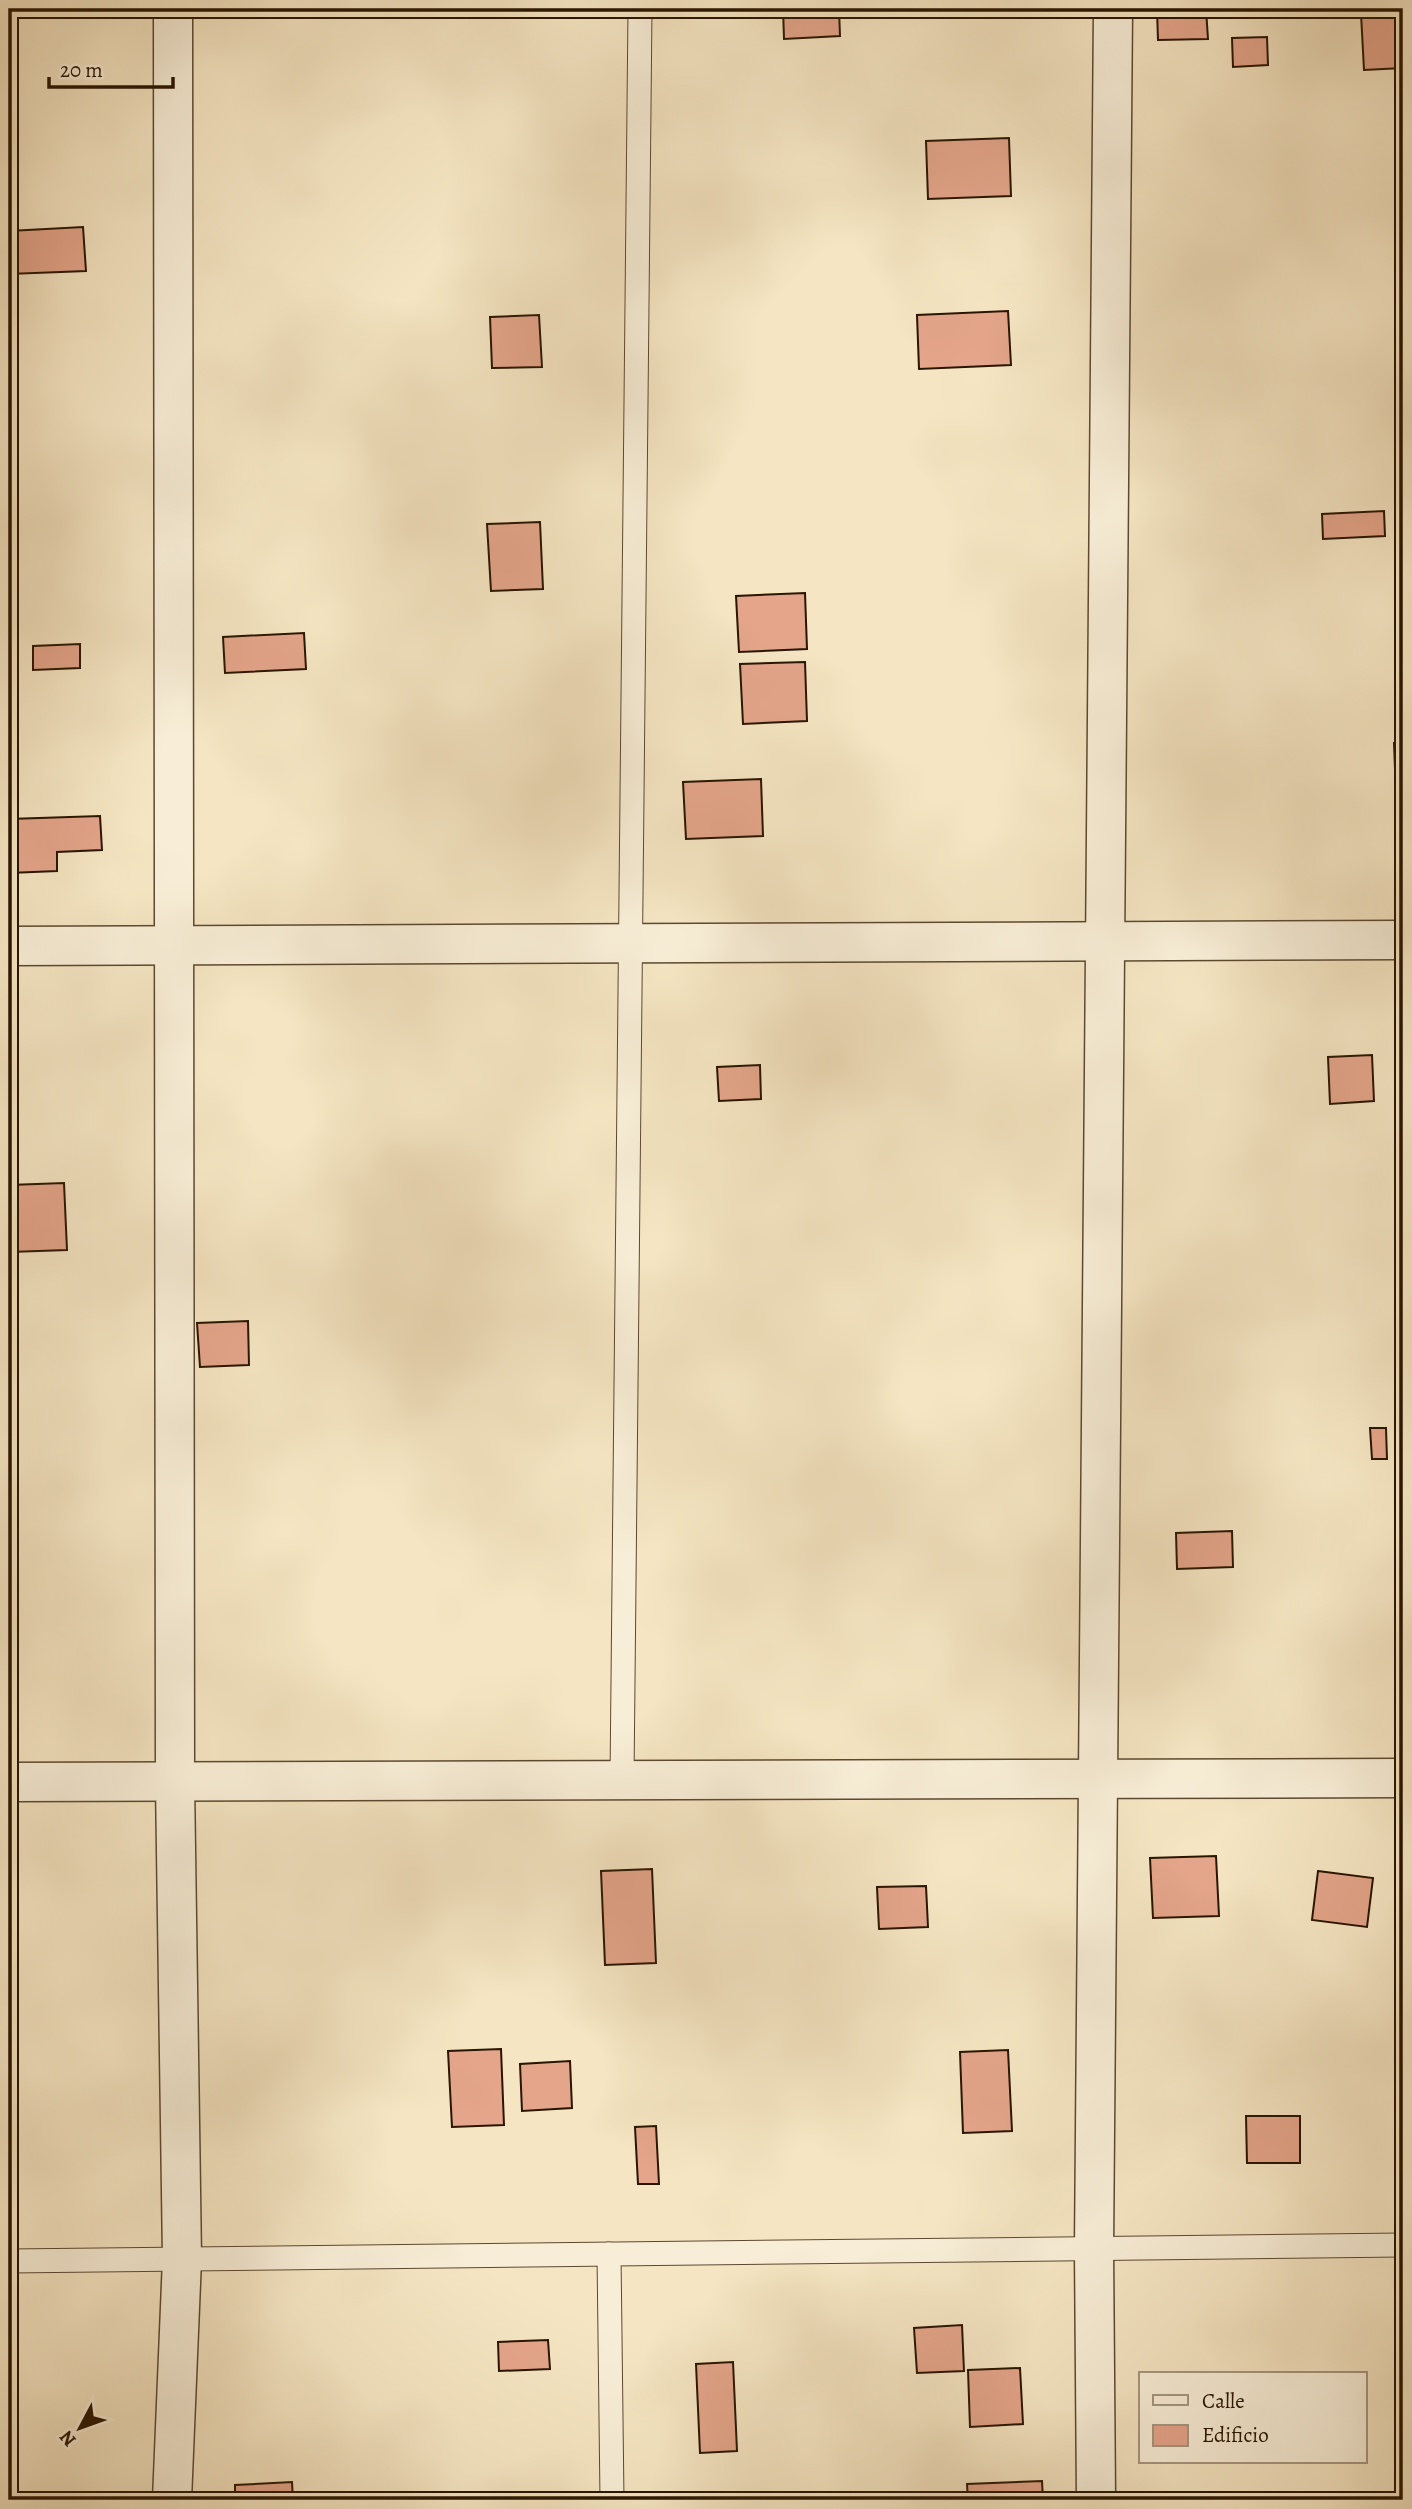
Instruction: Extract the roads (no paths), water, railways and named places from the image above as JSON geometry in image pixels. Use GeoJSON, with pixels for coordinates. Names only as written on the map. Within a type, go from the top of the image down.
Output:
{"type":"FeatureCollection","features":[{"type":"Feature","properties":{"kind":"street"},"geometry":{"type":"LineString","coordinates":[[172,2500],[183,2259],[175,1782],[173,9]]}},
{"type":"Feature","properties":{"kind":"street"},"geometry":{"type":"LineString","coordinates":[[1096,2500],[1094,2249],[1113,9]]}},
{"type":"Feature","properties":{"kind":"street"},"geometry":{"type":"LineString","coordinates":[[9,946],[1403,940]]}},
{"type":"Feature","properties":{"kind":"street"},"geometry":{"type":"LineString","coordinates":[[9,1782],[1403,1778]]}},
{"type":"Feature","properties":{"kind":"lane"},"geometry":{"type":"LineString","coordinates":[[622,1780],[640,9]]}},
{"type":"Feature","properties":{"kind":"lane"},"geometry":{"type":"LineString","coordinates":[[9,2261],[1403,2245]]}},
{"type":"Feature","properties":{"kind":"lane"},"geometry":{"type":"LineString","coordinates":[[609,2254],[612,2500]]}}]}
